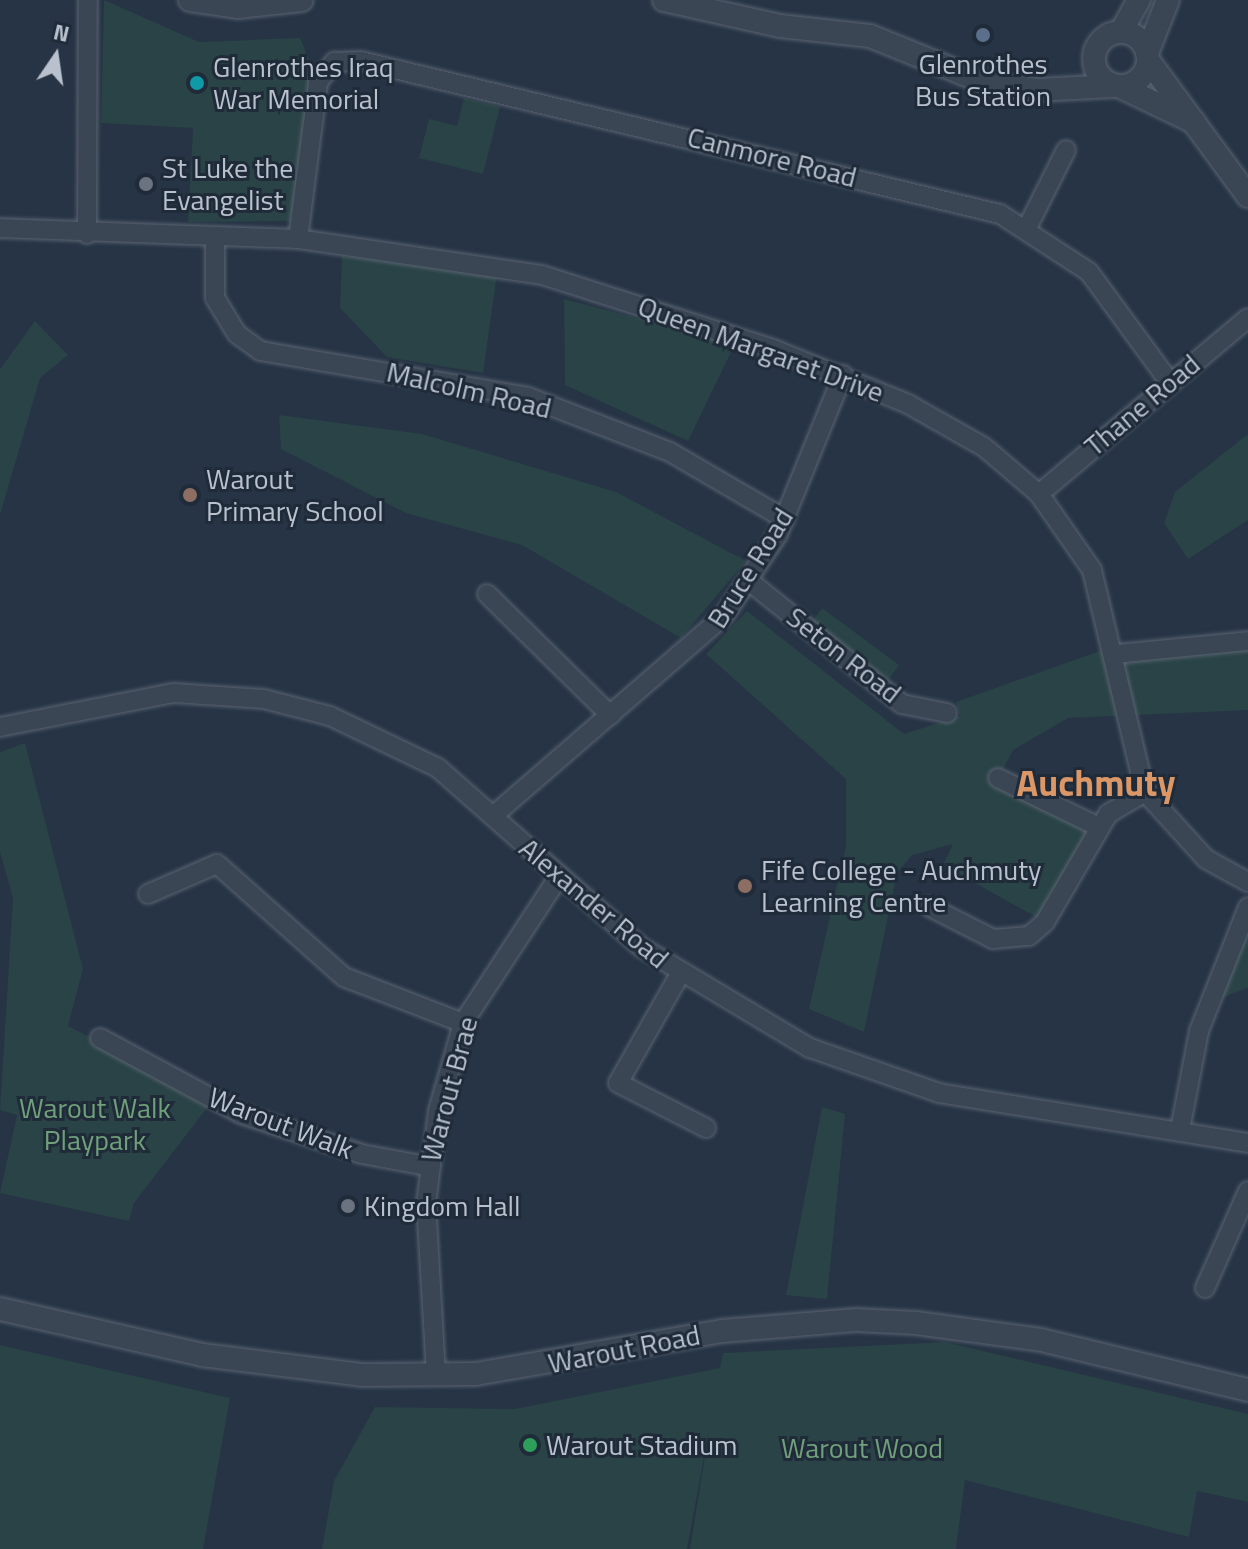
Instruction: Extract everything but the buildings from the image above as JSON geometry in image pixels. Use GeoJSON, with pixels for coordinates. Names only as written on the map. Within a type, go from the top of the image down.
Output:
{"type":"FeatureCollection","features":[{"type":"Feature","properties":{"kind":"street"},"geometry":{"type":"LineString","coordinates":[[87,234],[88,0]]}},
{"type":"Feature","properties":{"kind":"street"},"geometry":{"type":"LineString","coordinates":[[190,0],[238,7],[302,0]]}},
{"type":"Feature","properties":{"kind":"street"},"geometry":{"type":"LineString","coordinates":[[664,0],[780,26],[870,36],[984,82],[1058,90],[1117,86],[1143,75],[1168,0]]}},
{"type":"Feature","properties":{"kind":"street"},"geometry":{"type":"LineString","coordinates":[[1095,70],[1096,47],[1121,32],[1139,0]]}},
{"type":"Feature","properties":{"kind":"street"},"geometry":{"type":"LineString","coordinates":[[1121,32],[1137,38],[1248,196]]}},
{"type":"Feature","properties":{"kind":"street","name":"Canmore Road"},"geometry":{"type":"LineString","coordinates":[[298,239],[318,82],[334,62],[361,61],[901,189],[1028,226],[1089,272],[1168,380]]}},
{"type":"Feature","properties":{"kind":"street"},"geometry":{"type":"LineString","coordinates":[[1058,90],[1095,70]]}},
{"type":"Feature","properties":{"kind":"street"},"geometry":{"type":"LineString","coordinates":[[1095,70],[1117,86],[1195,123]]}},
{"type":"Feature","properties":{"kind":"street"},"geometry":{"type":"LineString","coordinates":[[1028,226],[1066,150]]}},
{"type":"Feature","properties":{"kind":"street","name":"Queen Margaret Drive"},"geometry":{"type":"LineString","coordinates":[[0,228],[87,234],[298,239],[542,275],[843,375],[984,447],[1039,494],[1092,570],[1116,654],[1145,792]]}},
{"type":"Feature","properties":{"kind":"street","name":"Malcolm Road"},"geometry":{"type":"LineString","coordinates":[[215,238],[215,298],[237,334],[260,351],[528,397],[670,452],[785,519]]}},
{"type":"Feature","properties":{"kind":"street","name":"Thane Road"},"geometry":{"type":"LineString","coordinates":[[1039,494],[1168,380],[1248,318]]}},
{"type":"Feature","properties":{"kind":"street","name":"Bruce Road"},"geometry":{"type":"LineString","coordinates":[[494,815],[707,636],[749,581],[785,519],[843,375]]}},
{"type":"Feature","properties":{"kind":"street","name":"Seton Road"},"geometry":{"type":"LineString","coordinates":[[749,581],[902,704],[947,713]]}},
{"type":"Feature","properties":{"kind":"street"},"geometry":{"type":"LineString","coordinates":[[487,594],[610,715]]}},
{"type":"Feature","properties":{"kind":"street"},"geometry":{"type":"LineString","coordinates":[[1116,654],[1248,641]]}},
{"type":"Feature","properties":{"kind":"street","name":"Alexander Road"},"geometry":{"type":"LineString","coordinates":[[0,727],[134,695],[264,699],[390,740],[494,815],[558,878],[680,974],[810,1048],[891,1080],[1030,1111],[1180,1130],[1248,1143]]}},
{"type":"Feature","properties":{"kind":"street"},"geometry":{"type":"LineString","coordinates":[[998,778],[1099,827]]}},
{"type":"Feature","properties":{"kind":"street"},"geometry":{"type":"LineString","coordinates":[[930,907],[993,939],[1029,936],[1045,922],[1099,827],[1145,792],[1206,859],[1248,882]]}},
{"type":"Feature","properties":{"kind":"street"},"geometry":{"type":"LineString","coordinates":[[148,894],[217,864],[344,977],[463,1023]]}},
{"type":"Feature","properties":{"kind":"street","name":"Warout Brae"},"geometry":{"type":"LineString","coordinates":[[436,1375],[426,1166],[463,1023],[558,878]]}},
{"type":"Feature","properties":{"kind":"street"},"geometry":{"type":"LineString","coordinates":[[1180,1130],[1199,1031],[1248,907]]}},
{"type":"Feature","properties":{"kind":"street"},"geometry":{"type":"LineString","coordinates":[[680,974],[618,1083],[706,1128]]}},
{"type":"Feature","properties":{"kind":"street","name":"Warout Walk"},"geometry":{"type":"LineString","coordinates":[[100,1038],[241,1114],[362,1154],[426,1166]]}},
{"type":"Feature","properties":{"kind":"street"},"geometry":{"type":"LineString","coordinates":[[1205,1288],[1248,1191]]}},
{"type":"Feature","properties":{"kind":"street","name":"Warout Road"},"geometry":{"type":"LineString","coordinates":[[0,1309],[272,1368],[436,1375],[559,1363],[722,1331],[856,1320],[977,1329],[1248,1390]]}},
{"type":"Feature","properties":{"kind":"green space"},"geometry":{"type":"Polygon","coordinates":[[[104,0],[199,42],[300,38],[318,82],[300,221],[188,222],[193,128],[101,123],[104,0]]]}},
{"type":"Feature","properties":{"kind":"green space"},"geometry":{"type":"Polygon","coordinates":[[[464,98],[500,107],[483,174],[419,158],[429,119],[457,126],[464,98]]]}},
{"type":"Feature","properties":{"kind":"green space"},"geometry":{"type":"Polygon","coordinates":[[[342,256],[497,274],[483,373],[387,357],[340,308],[342,256]]]}},
{"type":"Feature","properties":{"kind":"green space"},"geometry":{"type":"Polygon","coordinates":[[[564,299],[735,344],[688,441],[565,385],[564,299]]]}},
{"type":"Feature","properties":{"kind":"green space"},"geometry":{"type":"Polygon","coordinates":[[[35,321],[68,355],[40,378],[0,515],[0,369],[35,321]]]}},
{"type":"Feature","properties":{"kind":"green space"},"geometry":{"type":"Polygon","coordinates":[[[279,415],[422,434],[616,492],[746,561],[681,638],[522,545],[406,513],[281,449],[279,415]]]}},
{"type":"Feature","properties":{"kind":"green space"},"geometry":{"type":"Polygon","coordinates":[[[1248,434],[1248,520],[1188,559],[1164,523],[1175,492],[1248,434]]]}},
{"type":"Feature","properties":{"kind":"green space"},"geometry":{"type":"Polygon","coordinates":[[[822,608],[899,665],[888,680],[811,623],[822,608]]]}},
{"type":"Feature","properties":{"kind":"green space"},"geometry":{"type":"Polygon","coordinates":[[[747,611],[904,734],[960,716],[956,702],[1114,646],[1248,642],[1248,710],[1068,718],[1013,750],[999,777],[1099,827],[1045,922],[943,865],[953,844],[912,855],[897,873],[864,1032],[809,1009],[846,846],[846,779],[706,654],[747,611]]]}},
{"type":"Feature","properties":{"kind":"green space","name":"Warout Walk Playpark"},"geometry":{"type":"Polygon","coordinates":[[[25,743],[83,969],[68,1026],[213,1100],[134,1203],[129,1221],[0,1193],[17,1115],[0,1110],[13,898],[0,852],[0,752],[25,743]]]}},
{"type":"Feature","properties":{"kind":"green space"},"geometry":{"type":"Polygon","coordinates":[[[1248,907],[1248,988],[1210,1002],[1248,907]]]}},
{"type":"Feature","properties":{"kind":"green space"},"geometry":{"type":"Polygon","coordinates":[[[822,1107],[845,1114],[827,1299],[786,1295],[822,1107]]]}},
{"type":"Feature","properties":{"kind":"green space","name":"Warout Wood"},"geometry":{"type":"Polygon","coordinates":[[[945,1342],[1248,1414],[1248,1502],[1197,1491],[1189,1537],[965,1480],[956,1549],[690,1549],[710,1425],[687,1549],[322,1549],[334,1481],[375,1407],[515,1409],[720,1368],[723,1353],[945,1342]]]}},
{"type":"Feature","properties":{"kind":"green space"},"geometry":{"type":"Polygon","coordinates":[[[0,1345],[230,1398],[203,1549],[0,1549],[0,1345]]]}},
{"type":"Feature","properties":{"kind":"place","name":"Glenrothes Bus Station"},"geometry":{"type":"Point","coordinates":[983,35]}},
{"type":"Feature","properties":{"kind":"place","name":"Glenrothes Iraq War Memorial"},"geometry":{"type":"Point","coordinates":[197,83]}},
{"type":"Feature","properties":{"kind":"place","name":"St Luke the Evangelist"},"geometry":{"type":"Point","coordinates":[146,184]}},
{"type":"Feature","properties":{"kind":"place","name":"Warout Primary School"},"geometry":{"type":"Point","coordinates":[190,495]}},
{"type":"Feature","properties":{"kind":"place","name":"Fife College - Auchmuty Learning Centre"},"geometry":{"type":"Point","coordinates":[745,886]}},
{"type":"Feature","properties":{"kind":"place","name":"Kingdom Hall"},"geometry":{"type":"Point","coordinates":[348,1206]}},
{"type":"Feature","properties":{"kind":"place","name":"Warout Stadium"},"geometry":{"type":"Point","coordinates":[530,1445]}},
{"type":"Feature","properties":{"kind":"district","name":"Auchmuty"},"geometry":{"type":"Point","coordinates":[1096,783]}}]}
